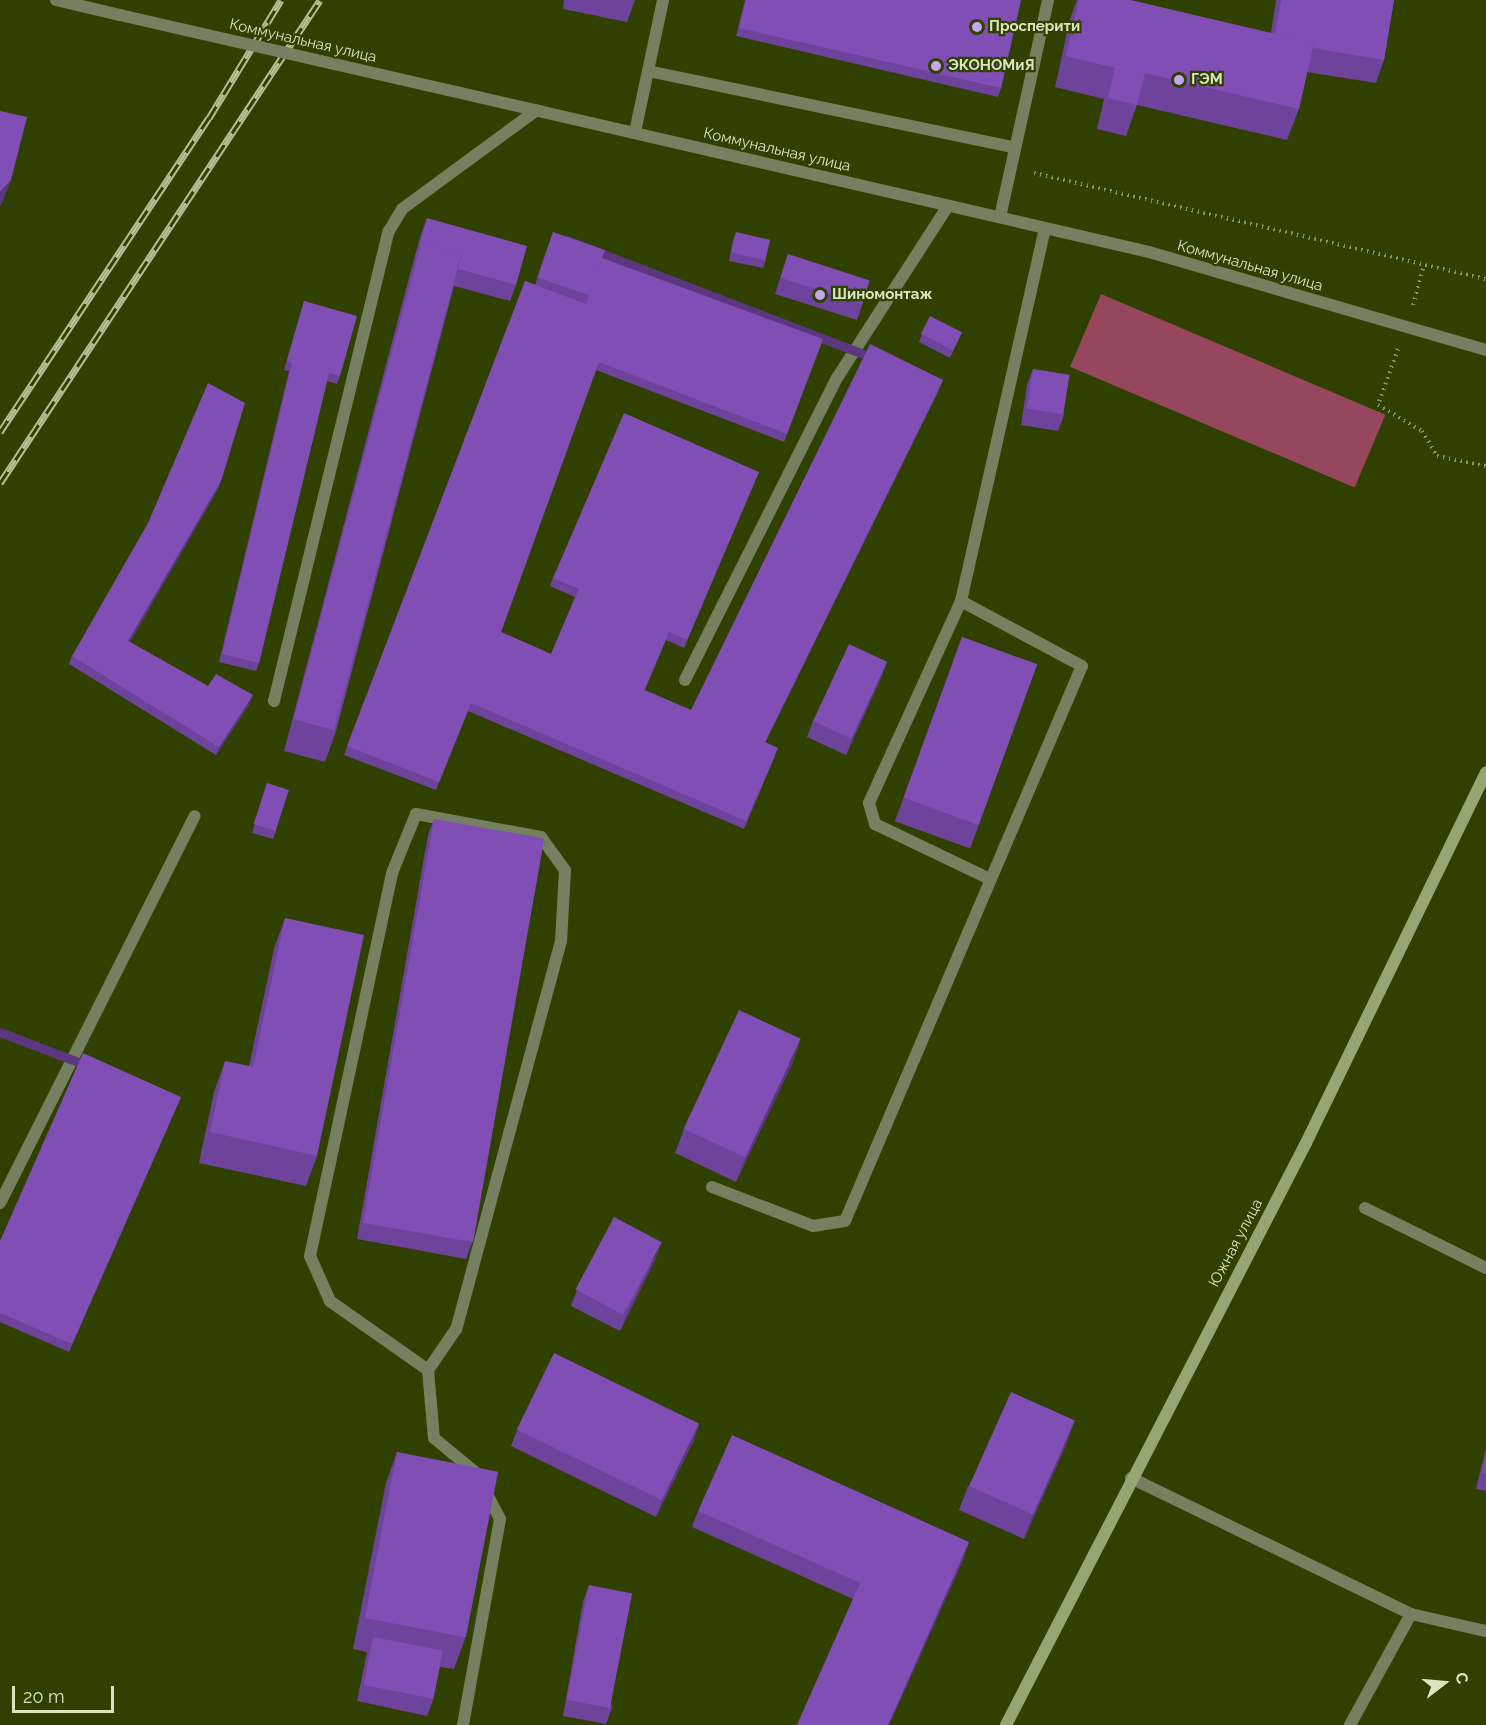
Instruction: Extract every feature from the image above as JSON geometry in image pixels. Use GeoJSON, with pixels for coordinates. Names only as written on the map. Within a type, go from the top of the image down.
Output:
{"type":"FeatureCollection","features":[{"type":"Feature","properties":{"kind":"main road","name":"Южная улица"},"geometry":{"type":"LineString","coordinates":[[1006,1725],[1131,1478],[1306,1143],[1486,772]]}},
{"type":"Feature","properties":{"kind":"street","name":"Коммунальная улица"},"geometry":{"type":"LineString","coordinates":[[56,0],[1149,252],[1486,350]]}},
{"type":"Feature","properties":{"kind":"street"},"geometry":{"type":"LineString","coordinates":[[635,132],[663,0]]}},
{"type":"Feature","properties":{"kind":"street"},"geometry":{"type":"LineString","coordinates":[[1000,217],[1048,0]]}},
{"type":"Feature","properties":{"kind":"street"},"geometry":{"type":"LineString","coordinates":[[648,71],[1015,148]]}},
{"type":"Feature","properties":{"kind":"street"},"geometry":{"type":"LineString","coordinates":[[274,701],[389,231],[402,209],[537,110]]}},
{"type":"Feature","properties":{"kind":"street"},"geometry":{"type":"LineString","coordinates":[[685,680],[837,378],[948,206]]}},
{"type":"Feature","properties":{"kind":"street"},"geometry":{"type":"LineString","coordinates":[[990,879],[875,824],[869,803],[962,601],[1045,228]]}},
{"type":"Feature","properties":{"kind":"street"},"geometry":{"type":"LineString","coordinates":[[712,1187],[813,1226],[845,1221],[1082,666],[962,601]]}},
{"type":"Feature","properties":{"kind":"street"},"geometry":{"type":"LineString","coordinates":[[429,1370],[330,1301],[310,1256],[392,873],[416,814],[541,837],[565,870],[561,941],[456,1329],[429,1370],[434,1438],[476,1473],[500,1519],[463,1725]]}},
{"type":"Feature","properties":{"kind":"street"},"geometry":{"type":"LineString","coordinates":[[0,1203],[195,816]]}},
{"type":"Feature","properties":{"kind":"street"},"geometry":{"type":"LineString","coordinates":[[1365,1208],[1486,1268]]}},
{"type":"Feature","properties":{"kind":"street"},"geometry":{"type":"LineString","coordinates":[[1131,1478],[1411,1614],[1486,1631]]}},
{"type":"Feature","properties":{"kind":"street"},"geometry":{"type":"LineString","coordinates":[[1350,1725],[1411,1614]]}},
{"type":"Feature","properties":{"kind":"path"},"geometry":{"type":"LineString","coordinates":[[1011,168],[1486,279]]}},
{"type":"Feature","properties":{"kind":"path"},"geometry":{"type":"LineString","coordinates":[[1424,265],[1406,327],[1378,405],[1422,431],[1437,456],[1486,466]]}},
{"type":"Feature","properties":{"kind":"shaded area"},"geometry":{"type":"Polygon","coordinates":[[[1101,294],[1385,415],[1355,487],[1070,367],[1101,294]]]}},
{"type":"Feature","properties":{"kind":"building","name":"ЭКОНОМиЯ"},"geometry":{"type":"Polygon","coordinates":[[[746,0],[1021,0],[1001,88],[739,28],[746,0]]]}},
{"type":"Feature","properties":{"kind":"building"},"geometry":{"type":"Polygon","coordinates":[[[1079,0],[1130,0],[1314,43],[1299,109],[1145,73],[1137,105],[1108,98],[1115,68],[1066,56],[1079,0]]]}},
{"type":"Feature","properties":{"kind":"building"},"geometry":{"type":"Polygon","coordinates":[[[1281,0],[1394,0],[1384,60],[1313,48],[1314,43],[1275,34],[1281,0]]]}},
{"type":"Feature","properties":{"kind":"building"},"geometry":{"type":"Polygon","coordinates":[[[0,111],[27,117],[11,180],[0,192],[0,111]]]}},
{"type":"Feature","properties":{"kind":"building"},"geometry":{"type":"Polygon","coordinates":[[[427,218],[527,246],[516,285],[458,269],[462,254],[421,243],[416,258],[427,218]]]}},
{"type":"Feature","properties":{"kind":"building"},"geometry":{"type":"Polygon","coordinates":[[[553,232],[605,250],[589,295],[537,277],[553,232]]]}},
{"type":"Feature","properties":{"kind":"building"},"geometry":{"type":"Polygon","coordinates":[[[736,232],[770,240],[765,260],[731,252],[736,232]]]}},
{"type":"Feature","properties":{"kind":"building"},"geometry":{"type":"Polygon","coordinates":[[[421,243],[462,254],[334,730],[293,719],[421,243]]]}},
{"type":"Feature","properties":{"kind":"building"},"geometry":{"type":"Polygon","coordinates":[[[788,254],[870,281],[862,304],[780,278],[788,254]]]}},
{"type":"Feature","properties":{"kind":"building"},"geometry":{"type":"Polygon","coordinates":[[[602,258],[823,339],[787,434],[599,362],[501,632],[551,654],[579,589],[553,578],[624,413],[759,472],[687,640],[669,632],[644,690],[691,710],[870,344],[943,380],[765,742],[778,748],[746,821],[471,703],[439,782],[347,746],[525,281],[586,304],[602,258]]]}},
{"type":"Feature","properties":{"kind":"building"},"geometry":{"type":"Polygon","coordinates":[[[304,301],[357,316],[340,376],[329,373],[259,663],[222,654],[292,363],[287,361],[304,301]]]}},
{"type":"Feature","properties":{"kind":"building"},"geometry":{"type":"Polygon","coordinates":[[[930,316],[962,332],[953,350],[921,334],[930,316]]]}},
{"type":"Feature","properties":{"kind":"building"},"geometry":{"type":"Polygon","coordinates":[[[1033,369],[1070,375],[1063,414],[1027,409],[1033,369]]]}},
{"type":"Feature","properties":{"kind":"building"},"geometry":{"type":"Polygon","coordinates":[[[208,383],[245,403],[221,481],[128,641],[208,686],[216,674],[253,695],[219,747],[72,656],[148,523],[208,383]]]}},
{"type":"Feature","properties":{"kind":"building"},"geometry":{"type":"Polygon","coordinates":[[[962,637],[1037,664],[979,825],[904,798],[962,637]]]}},
{"type":"Feature","properties":{"kind":"building"},"geometry":{"type":"Polygon","coordinates":[[[849,644],[887,662],[851,739],[813,721],[849,644]]]}},
{"type":"Feature","properties":{"kind":"building"},"geometry":{"type":"Polygon","coordinates":[[[267,783],[289,790],[276,831],[254,824],[267,783]]]}},
{"type":"Feature","properties":{"kind":"building"},"geometry":{"type":"Polygon","coordinates":[[[434,819],[544,838],[473,1242],[363,1223],[434,819]]]}},
{"type":"Feature","properties":{"kind":"building"},"geometry":{"type":"Polygon","coordinates":[[[285,918],[364,935],[317,1156],[210,1132],[225,1061],[253,1067],[285,918]]]}},
{"type":"Feature","properties":{"kind":"building"},"geometry":{"type":"Polygon","coordinates":[[[739,1010],[801,1039],[745,1157],[684,1129],[739,1010]]]}},
{"type":"Feature","properties":{"kind":"building"},"geometry":{"type":"Polygon","coordinates":[[[83,1053],[181,1097],[72,1344],[0,1313],[0,1241],[83,1053]]]}},
{"type":"Feature","properties":{"kind":"building"},"geometry":{"type":"Polygon","coordinates":[[[614,1217],[662,1242],[623,1315],[576,1289],[614,1217]]]}},
{"type":"Feature","properties":{"kind":"building"},"geometry":{"type":"Polygon","coordinates":[[[554,1353],[699,1424],[661,1500],[517,1429],[554,1353]]]}},
{"type":"Feature","properties":{"kind":"building"},"geometry":{"type":"Polygon","coordinates":[[[1011,1392],[1075,1420],[1033,1515],[969,1486],[1011,1392]]]}},
{"type":"Feature","properties":{"kind":"building"},"geometry":{"type":"Polygon","coordinates":[[[732,1435],[969,1542],[888,1725],[797,1725],[860,1583],[698,1511],[732,1435]]]}},
{"type":"Feature","properties":{"kind":"building"},"geometry":{"type":"Polygon","coordinates":[[[397,1452],[498,1472],[466,1638],[365,1618],[397,1452]]]}},
{"type":"Feature","properties":{"kind":"building"},"geometry":{"type":"Polygon","coordinates":[[[1486,1457],[1486,1474],[1482,1473],[1486,1457]]]}},
{"type":"Feature","properties":{"kind":"building"},"geometry":{"type":"Polygon","coordinates":[[[589,1585],[632,1593],[610,1708],[567,1700],[589,1585]]]}},
{"type":"Feature","properties":{"kind":"building"},"geometry":{"type":"Polygon","coordinates":[[[373,1637],[443,1651],[433,1699],[364,1685],[373,1637]]]}},
{"type":"Feature","properties":{"kind":"railway"},"geometry":{"type":"LineString","coordinates":[[0,432],[209,118],[281,0]]}},
{"type":"Feature","properties":{"kind":"railway"},"geometry":{"type":"LineString","coordinates":[[0,483],[320,0]]}},
{"type":"Feature","properties":{"kind":"place","name":"Просперити"},"geometry":{"type":"Point","coordinates":[977,27]}},
{"type":"Feature","properties":{"kind":"place","name":"ЭКОНОМиЯ"},"geometry":{"type":"Point","coordinates":[936,66]}},
{"type":"Feature","properties":{"kind":"place","name":"ГЭМ"},"geometry":{"type":"Point","coordinates":[1179,80]}},
{"type":"Feature","properties":{"kind":"place","name":"Шиномонтаж"},"geometry":{"type":"Point","coordinates":[820,295]}}]}
